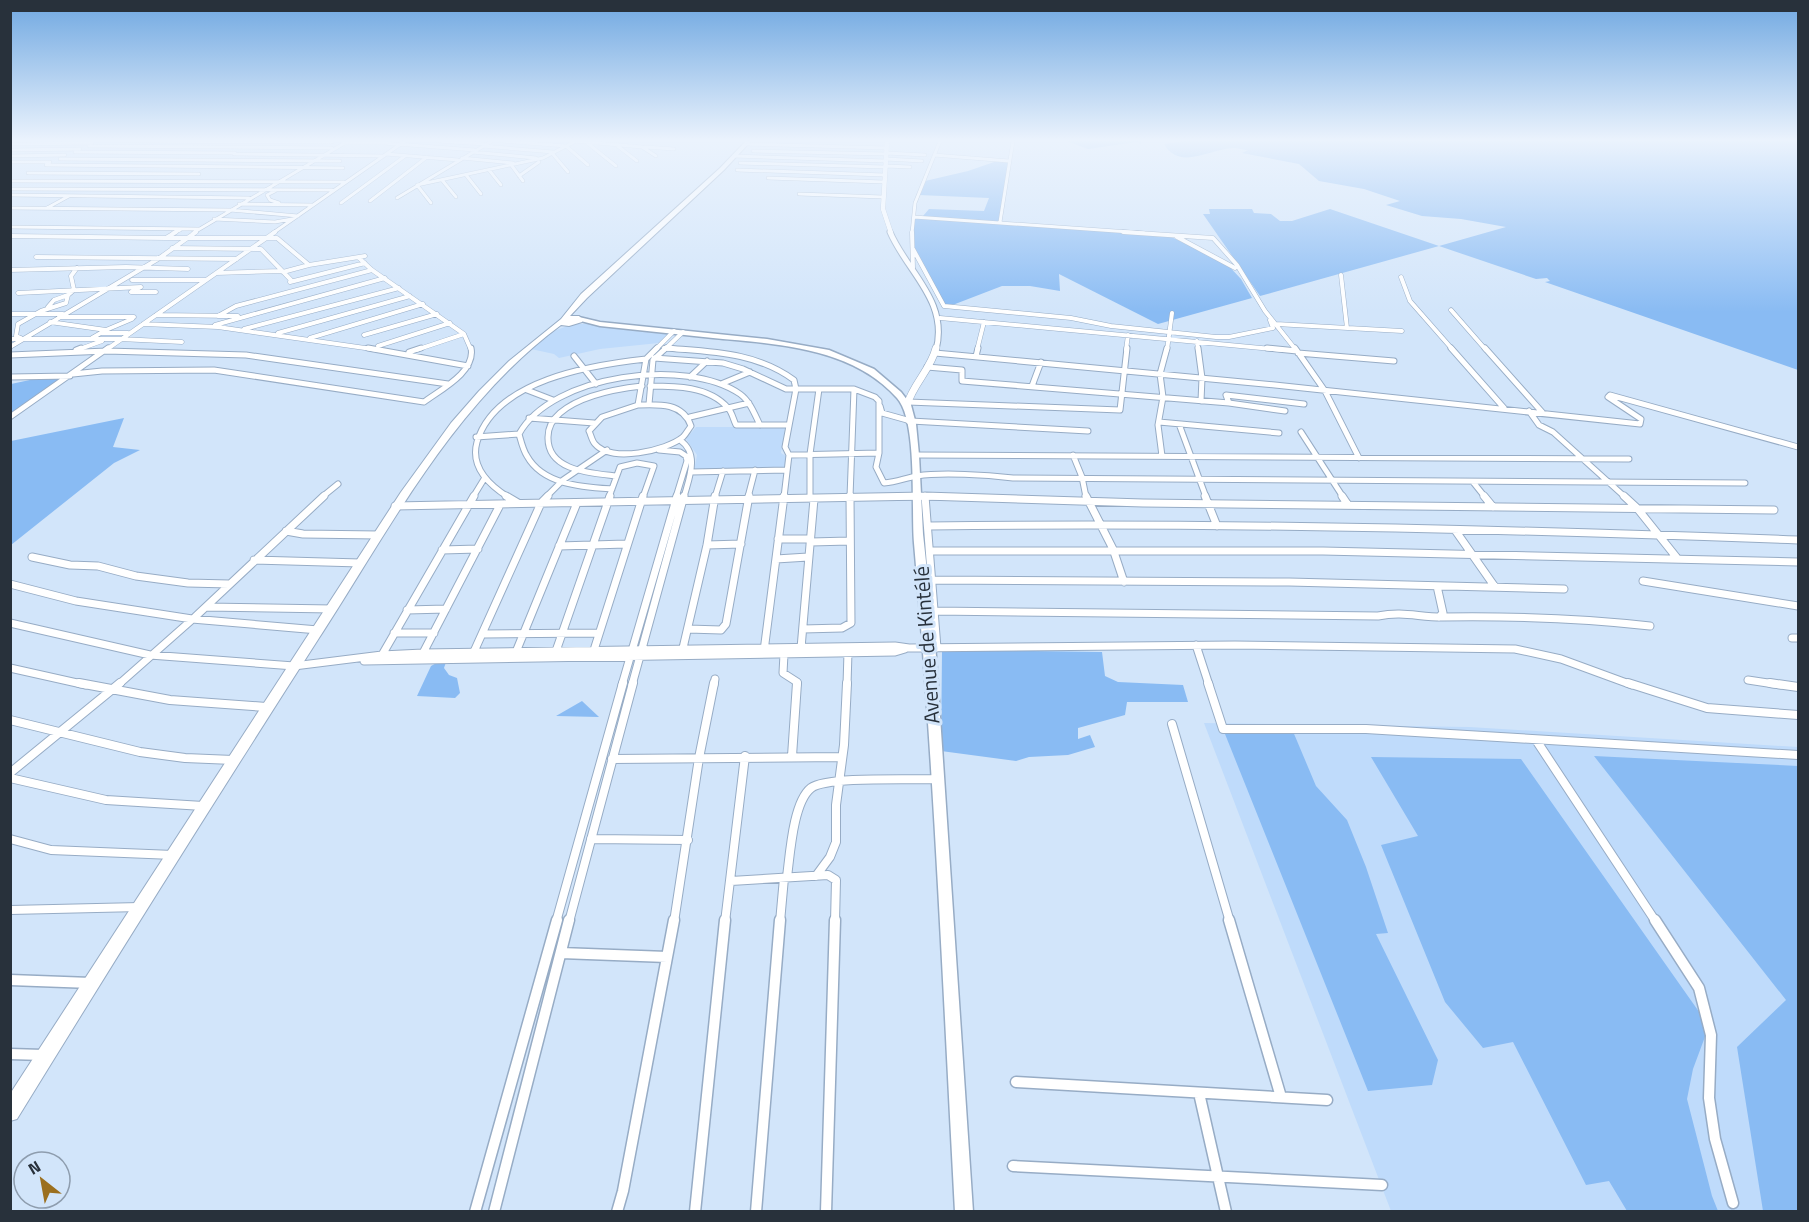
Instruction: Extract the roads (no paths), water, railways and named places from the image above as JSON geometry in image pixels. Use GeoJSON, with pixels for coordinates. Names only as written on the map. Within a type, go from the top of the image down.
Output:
{"type":"FeatureCollection","features":[{"type":"Feature","properties":{"kind":"highway"},"geometry":{"type":"LineString","coordinates":[[10,1112],[266,707],[332,609],[395,506],[452,426],[500,375],[542,336],[569,319],[691,198]]}},
{"type":"Feature","properties":{"kind":"main road"},"geometry":{"type":"LineString","coordinates":[[569,319],[794,345],[837,355],[871,370],[908,404]]}},
{"type":"Feature","properties":{"kind":"main road","name":"Avenue de Kintélé"},"geometry":{"type":"LineString","coordinates":[[908,404],[916,476],[921,496],[933,648],[936,779],[951,972],[964,1212]]}},
{"type":"Feature","properties":{"kind":"street"},"geometry":{"type":"LineString","coordinates":[[46,208],[64,198]]}},
{"type":"Feature","properties":{"kind":"street"},"geometry":{"type":"LineString","coordinates":[[138,209],[156,198]]}},
{"type":"Feature","properties":{"kind":"street"},"geometry":{"type":"LineString","coordinates":[[10,347],[60,315],[158,259],[184,239],[249,198]]}},
{"type":"Feature","properties":{"kind":"street"},"geometry":{"type":"LineString","coordinates":[[269,198],[282,205],[283,208],[306,210]]}},
{"type":"Feature","properties":{"kind":"street"},"geometry":{"type":"LineString","coordinates":[[10,417],[322,198]]}},
{"type":"Feature","properties":{"kind":"street"},"geometry":{"type":"LineString","coordinates":[[341,203],[348,198]]}},
{"type":"Feature","properties":{"kind":"street"},"geometry":{"type":"LineString","coordinates":[[370,201],[374,198]]}},
{"type":"Feature","properties":{"kind":"street"},"geometry":{"type":"LineString","coordinates":[[427,198],[431,203]]}},
{"type":"Feature","properties":{"kind":"street"},"geometry":{"type":"LineString","coordinates":[[883,198],[886,222],[934,303],[940,318],[935,353],[913,388],[908,404],[1120,410],[1128,335]]}},
{"type":"Feature","properties":{"kind":"street"},"geometry":{"type":"LineString","coordinates":[[913,268],[912,218],[917,198]]}},
{"type":"Feature","properties":{"kind":"street"},"geometry":{"type":"LineString","coordinates":[[1000,222],[1004,198]]}},
{"type":"Feature","properties":{"kind":"street"},"geometry":{"type":"LineString","coordinates":[[239,204],[312,205]]}},
{"type":"Feature","properties":{"kind":"street"},"geometry":{"type":"LineString","coordinates":[[10,208],[230,210],[298,216]]}},
{"type":"Feature","properties":{"kind":"street"},"geometry":{"type":"LineString","coordinates":[[914,217],[1213,238],[1237,265],[1267,313],[1325,391],[1359,458]]}},
{"type":"Feature","properties":{"kind":"street"},"geometry":{"type":"LineString","coordinates":[[214,219],[275,222],[294,219]]}},
{"type":"Feature","properties":{"kind":"street"},"geometry":{"type":"LineString","coordinates":[[10,227],[199,229]]}},
{"type":"Feature","properties":{"kind":"street"},"geometry":{"type":"LineString","coordinates":[[166,238],[182,229]]}},
{"type":"Feature","properties":{"kind":"street"},"geometry":{"type":"LineString","coordinates":[[1169,234],[1229,262],[1246,279]]}},
{"type":"Feature","properties":{"kind":"street"},"geometry":{"type":"LineString","coordinates":[[10,236],[279,238],[309,265]]}},
{"type":"Feature","properties":{"kind":"street"},"geometry":{"type":"LineString","coordinates":[[172,248],[261,249],[291,280],[291,285],[299,290]]}},
{"type":"Feature","properties":{"kind":"street"},"geometry":{"type":"LineString","coordinates":[[912,249],[944,306],[1071,318],[1197,341],[1394,361]]}},
{"type":"Feature","properties":{"kind":"street"},"geometry":{"type":"LineString","coordinates":[[216,273],[282,272],[365,256]]}},
{"type":"Feature","properties":{"kind":"street"},"geometry":{"type":"LineString","coordinates":[[36,257],[237,259]]}},
{"type":"Feature","properties":{"kind":"street"},"geometry":{"type":"LineString","coordinates":[[10,377],[72,375],[102,371],[214,370],[424,402],[468,366],[472,358],[472,349],[464,334],[372,270],[359,258]]}},
{"type":"Feature","properties":{"kind":"street"},"geometry":{"type":"LineString","coordinates":[[291,280],[364,263]]}},
{"type":"Feature","properties":{"kind":"street"},"geometry":{"type":"LineString","coordinates":[[74,290],[70,276],[76,268]]}},
{"type":"Feature","properties":{"kind":"street"},"geometry":{"type":"LineString","coordinates":[[10,270],[188,269]]}},
{"type":"Feature","properties":{"kind":"street"},"geometry":{"type":"LineString","coordinates":[[219,316],[236,306],[372,270]]}},
{"type":"Feature","properties":{"kind":"street"},"geometry":{"type":"LineString","coordinates":[[1341,275],[1347,328]]}},
{"type":"Feature","properties":{"kind":"street"},"geometry":{"type":"LineString","coordinates":[[207,327],[385,278]]}},
{"type":"Feature","properties":{"kind":"street"},"geometry":{"type":"LineString","coordinates":[[1401,278],[1410,302],[1504,408]]}},
{"type":"Feature","properties":{"kind":"street"},"geometry":{"type":"LineString","coordinates":[[132,280],[206,280]]}},
{"type":"Feature","properties":{"kind":"street"},"geometry":{"type":"LineString","coordinates":[[18,293],[108,287],[141,287],[131,292],[156,292]]}},
{"type":"Feature","properties":{"kind":"street"},"geometry":{"type":"LineString","coordinates":[[239,330],[399,288]]}},
{"type":"Feature","properties":{"kind":"street"},"geometry":{"type":"LineString","coordinates":[[24,338],[16,336],[18,324],[51,305],[54,300],[74,290]]}},
{"type":"Feature","properties":{"kind":"street"},"geometry":{"type":"LineString","coordinates":[[41,311],[64,305],[68,295]]}},
{"type":"Feature","properties":{"kind":"street"},"geometry":{"type":"LineString","coordinates":[[273,334],[410,296]]}},
{"type":"Feature","properties":{"kind":"street"},"geometry":{"type":"LineString","coordinates":[[307,339],[423,304]]}},
{"type":"Feature","properties":{"kind":"street"},"geometry":{"type":"LineString","coordinates":[[1451,310],[1542,412]]}},
{"type":"Feature","properties":{"kind":"street"},"geometry":{"type":"LineString","coordinates":[[1162,456],[1159,422],[1163,397],[1160,374],[1172,313]]}},
{"type":"Feature","properties":{"kind":"street"},"geometry":{"type":"LineString","coordinates":[[940,318],[1128,335],[1222,337],[1273,328],[1267,313]]}},
{"type":"Feature","properties":{"kind":"street"},"geometry":{"type":"LineString","coordinates":[[10,314],[134,318],[90,338]]}},
{"type":"Feature","properties":{"kind":"street"},"geometry":{"type":"LineString","coordinates":[[364,335],[437,314]]}},
{"type":"Feature","properties":{"kind":"street"},"geometry":{"type":"LineString","coordinates":[[156,315],[245,317]]}},
{"type":"Feature","properties":{"kind":"street"},"geometry":{"type":"LineString","coordinates":[[50,322],[103,332],[129,333]]}},
{"type":"Feature","properties":{"kind":"street"},"geometry":{"type":"LineString","coordinates":[[976,356],[984,322]]}},
{"type":"Feature","properties":{"kind":"street"},"geometry":{"type":"LineString","coordinates":[[378,346],[450,323]]}},
{"type":"Feature","properties":{"kind":"street"},"geometry":{"type":"LineString","coordinates":[[143,324],[207,327],[273,334],[468,366]]}},
{"type":"Feature","properties":{"kind":"street"},"geometry":{"type":"LineString","coordinates":[[1276,324],[1402,331]]}},
{"type":"Feature","properties":{"kind":"street"},"geometry":{"type":"LineString","coordinates":[[10,328],[18,328]]}},
{"type":"Feature","properties":{"kind":"street"},"geometry":{"type":"LineString","coordinates":[[649,404],[654,358],[679,331]]}},
{"type":"Feature","properties":{"kind":"street"},"geometry":{"type":"LineString","coordinates":[[521,504],[498,491],[484,479],[475,458],[476,437],[484,422],[527,390],[557,376],[608,362],[646,359],[679,331]]}},
{"type":"Feature","properties":{"kind":"street"},"geometry":{"type":"LineString","coordinates":[[409,352],[464,334]]}},
{"type":"Feature","properties":{"kind":"street"},"geometry":{"type":"LineString","coordinates":[[10,339],[90,338],[182,342]]}},
{"type":"Feature","properties":{"kind":"street"},"geometry":{"type":"LineString","coordinates":[[65,353],[108,339]]}},
{"type":"Feature","properties":{"kind":"street"},"geometry":{"type":"LineString","coordinates":[[1197,341],[1202,378],[1201,400]]}},
{"type":"Feature","properties":{"kind":"street"},"geometry":{"type":"LineString","coordinates":[[664,348],[725,354],[765,363],[791,377],[796,389],[785,447],[789,454],[764,651]]}},
{"type":"Feature","properties":{"kind":"street"},"geometry":{"type":"LineString","coordinates":[[10,355],[107,351],[246,356],[448,384]]}},
{"type":"Feature","properties":{"kind":"street"},"geometry":{"type":"LineString","coordinates":[[935,353],[1504,408],[1640,424],[1641,419],[1608,397],[1610,394],[1798,447]]}},
{"type":"Feature","properties":{"kind":"street"},"geometry":{"type":"LineString","coordinates":[[574,356],[596,384]]}},
{"type":"Feature","properties":{"kind":"street"},"geometry":{"type":"LineString","coordinates":[[654,358],[707,361],[731,365],[783,388],[854,389],[875,397],[879,401],[882,413],[911,423],[1088,431]]}},
{"type":"Feature","properties":{"kind":"street"},"geometry":{"type":"LineString","coordinates":[[638,405],[646,359]]}},
{"type":"Feature","properties":{"kind":"street"},"geometry":{"type":"LineString","coordinates":[[690,377],[707,361]]}},
{"type":"Feature","properties":{"kind":"street"},"geometry":{"type":"LineString","coordinates":[[1032,387],[1041,362]]}},
{"type":"Feature","properties":{"kind":"street"},"geometry":{"type":"LineString","coordinates":[[927,367],[962,370],[962,381],[1201,400],[1285,411]]}},
{"type":"Feature","properties":{"kind":"street"},"geometry":{"type":"LineString","coordinates":[[721,384],[750,372]]}},
{"type":"Feature","properties":{"kind":"street"},"geometry":{"type":"LineString","coordinates":[[519,434],[529,418],[554,400],[596,384],[643,376],[690,377],[721,384],[741,395],[749,403],[760,425]]}},
{"type":"Feature","properties":{"kind":"street"},"geometry":{"type":"LineString","coordinates":[[697,391],[710,381]]}},
{"type":"Feature","properties":{"kind":"street"},"geometry":{"type":"LineString","coordinates":[[616,476],[578,470],[563,464],[552,456],[547,441],[553,420],[591,397],[642,386]]}},
{"type":"Feature","properties":{"kind":"street"},"geometry":{"type":"LineString","coordinates":[[650,386],[697,391],[717,399],[728,408],[734,424],[789,425]]}},
{"type":"Feature","properties":{"kind":"street"},"geometry":{"type":"LineString","coordinates":[[580,389],[591,397]]}},
{"type":"Feature","properties":{"kind":"street"},"geometry":{"type":"LineString","coordinates":[[801,648],[811,540],[810,454],[819,389]]}},
{"type":"Feature","properties":{"kind":"street"},"geometry":{"type":"LineString","coordinates":[[803,628],[842,628],[851,623],[849,541],[854,389]]}},
{"type":"Feature","properties":{"kind":"street"},"geometry":{"type":"LineString","coordinates":[[527,390],[554,400]]}},
{"type":"Feature","properties":{"kind":"street"},"geometry":{"type":"LineString","coordinates":[[1229,403],[1226,395],[1304,404]]}},
{"type":"Feature","properties":{"kind":"street"},"geometry":{"type":"LineString","coordinates":[[879,401],[877,473],[884,483],[901,482],[916,476],[1745,483]]}},
{"type":"Feature","properties":{"kind":"street"},"geometry":{"type":"LineString","coordinates":[[690,417],[749,403]]}},
{"type":"Feature","properties":{"kind":"street"},"geometry":{"type":"LineString","coordinates":[[475,1212],[636,653],[679,500],[687,461],[686,456],[680,452],[658,450],[623,453],[607,450],[596,445],[590,438],[589,431],[594,423],[612,411],[638,405],[649,404],[675,408],[690,417],[692,424],[690,431],[680,440],[658,450]]}},
{"type":"Feature","properties":{"kind":"street"},"geometry":{"type":"LineString","coordinates":[[1529,411],[1539,425],[1553,432],[1637,508],[1677,558]]}},
{"type":"Feature","properties":{"kind":"street"},"geometry":{"type":"LineString","coordinates":[[529,418],[594,423]]}},
{"type":"Feature","properties":{"kind":"street"},"geometry":{"type":"LineString","coordinates":[[1159,422],[1279,433]]}},
{"type":"Feature","properties":{"kind":"street"},"geometry":{"type":"LineString","coordinates":[[1179,424],[1216,526]]}},
{"type":"Feature","properties":{"kind":"street"},"geometry":{"type":"LineString","coordinates":[[1301,432],[1348,505]]}},
{"type":"Feature","properties":{"kind":"street"},"geometry":{"type":"LineString","coordinates":[[476,437],[519,434]]}},
{"type":"Feature","properties":{"kind":"street"},"geometry":{"type":"LineString","coordinates":[[519,434],[529,461],[546,474],[562,480],[612,489]]}},
{"type":"Feature","properties":{"kind":"street"},"geometry":{"type":"LineString","coordinates":[[679,500],[691,472],[693,457],[691,449],[680,440]]}},
{"type":"Feature","properties":{"kind":"street"},"geometry":{"type":"LineString","coordinates":[[472,656],[542,504],[562,480],[607,450]]}},
{"type":"Feature","properties":{"kind":"street"},"geometry":{"type":"LineString","coordinates":[[789,454],[879,453]]}},
{"type":"Feature","properties":{"kind":"street"},"geometry":{"type":"LineString","coordinates":[[915,455],[1629,459]]}},
{"type":"Feature","properties":{"kind":"street"},"geometry":{"type":"LineString","coordinates":[[1073,455],[1082,477],[1087,501],[1113,549],[1124,582]]}},
{"type":"Feature","properties":{"kind":"street"},"geometry":{"type":"LineString","coordinates":[[556,651],[609,502],[616,476],[623,465],[653,465],[594,650]]}},
{"type":"Feature","properties":{"kind":"street"},"geometry":{"type":"LineString","coordinates":[[688,629],[721,630],[726,624],[747,499],[755,470]]}},
{"type":"Feature","properties":{"kind":"street"},"geometry":{"type":"LineString","coordinates":[[691,472],[787,470]]}},
{"type":"Feature","properties":{"kind":"street"},"geometry":{"type":"LineString","coordinates":[[683,648],[707,544],[714,499],[723,471]]}},
{"type":"Feature","properties":{"kind":"street"},"geometry":{"type":"LineString","coordinates":[[382,655],[484,479]]}},
{"type":"Feature","properties":{"kind":"street"},"geometry":{"type":"LineString","coordinates":[[1473,482],[1493,507]]}},
{"type":"Feature","properties":{"kind":"street"},"geometry":{"type":"LineString","coordinates":[[10,773],[206,607],[338,484]]}},
{"type":"Feature","properties":{"kind":"street"},"geometry":{"type":"LineString","coordinates":[[395,506],[921,496],[1143,503],[1774,510]]}},
{"type":"Feature","properties":{"kind":"street"},"geometry":{"type":"LineString","coordinates":[[921,496],[929,526],[934,611],[933,648]]}},
{"type":"Feature","properties":{"kind":"street"},"geometry":{"type":"LineString","coordinates":[[516,652],[577,503]]}},
{"type":"Feature","properties":{"kind":"street"},"geometry":{"type":"LineString","coordinates":[[423,653],[500,505]]}},
{"type":"Feature","properties":{"kind":"street"},"geometry":{"type":"LineString","coordinates":[[929,526],[1098,524],[1455,530],[1798,540]]}},
{"type":"Feature","properties":{"kind":"street"},"geometry":{"type":"LineString","coordinates":[[1455,530],[1495,587]]}},
{"type":"Feature","properties":{"kind":"street"},"geometry":{"type":"LineString","coordinates":[[286,531],[378,535]]}},
{"type":"Feature","properties":{"kind":"street"},"geometry":{"type":"LineString","coordinates":[[778,539],[849,541]]}},
{"type":"Feature","properties":{"kind":"street"},"geometry":{"type":"LineString","coordinates":[[1785,539],[1798,546]]}},
{"type":"Feature","properties":{"kind":"street"},"geometry":{"type":"LineString","coordinates":[[559,546],[627,544]]}},
{"type":"Feature","properties":{"kind":"street"},"geometry":{"type":"LineString","coordinates":[[707,544],[741,544]]}},
{"type":"Feature","properties":{"kind":"street"},"geometry":{"type":"LineString","coordinates":[[442,550],[478,549]]}},
{"type":"Feature","properties":{"kind":"street"},"geometry":{"type":"LineString","coordinates":[[930,551],[1113,549],[1798,562]]}},
{"type":"Feature","properties":{"kind":"street"},"geometry":{"type":"LineString","coordinates":[[32,557],[70,565],[98,566],[136,576],[188,583],[229,584]]}},
{"type":"Feature","properties":{"kind":"street"},"geometry":{"type":"LineString","coordinates":[[776,559],[808,558]]}},
{"type":"Feature","properties":{"kind":"street"},"geometry":{"type":"LineString","coordinates":[[254,560],[360,563]]}},
{"type":"Feature","properties":{"kind":"street"},"geometry":{"type":"LineString","coordinates":[[932,580],[1178,581],[1564,589]]}},
{"type":"Feature","properties":{"kind":"street"},"geometry":{"type":"LineString","coordinates":[[1643,581],[1798,606]]}},
{"type":"Feature","properties":{"kind":"street"},"geometry":{"type":"LineString","coordinates":[[10,584],[76,601],[192,619],[318,630]]}},
{"type":"Feature","properties":{"kind":"street"},"geometry":{"type":"LineString","coordinates":[[1437,586],[1443,606],[1443,613],[1439,617]]}},
{"type":"Feature","properties":{"kind":"street"},"geometry":{"type":"LineString","coordinates":[[206,607],[332,609]]}},
{"type":"Feature","properties":{"kind":"street"},"geometry":{"type":"LineString","coordinates":[[407,610],[446,609]]}},
{"type":"Feature","properties":{"kind":"street"},"geometry":{"type":"LineString","coordinates":[[934,611],[1378,616],[1398,612],[1439,617],[1482,615],[1588,619],[1650,626]]}},
{"type":"Feature","properties":{"kind":"street"},"geometry":{"type":"LineString","coordinates":[[10,622],[150,655],[294,666],[382,655],[423,653],[472,656],[764,651],[895,646],[933,648],[1196,645],[1515,649],[1545,655],[1709,709],[1798,715]]}},
{"type":"Feature","properties":{"kind":"street"},"geometry":{"type":"LineString","coordinates":[[484,634],[562,631],[599,633]]}},
{"type":"Feature","properties":{"kind":"street"},"geometry":{"type":"LineString","coordinates":[[394,633],[434,633]]}},
{"type":"Feature","properties":{"kind":"street"},"geometry":{"type":"LineString","coordinates":[[1196,645],[1223,729],[1366,729],[1798,755]]}},
{"type":"Feature","properties":{"kind":"street"},"geometry":{"type":"LineString","coordinates":[[350,660],[376,662],[516,652],[594,650],[636,653],[683,648],[764,651],[784,654],[895,652],[909,648]]}},
{"type":"Feature","properties":{"kind":"street"},"geometry":{"type":"LineString","coordinates":[[816,876],[830,857],[836,842],[836,805],[841,782],[848,652]]}},
{"type":"Feature","properties":{"kind":"street"},"geometry":{"type":"LineString","coordinates":[[494,1212],[612,759],[636,653]]}},
{"type":"Feature","properties":{"kind":"street"},"geometry":{"type":"LineString","coordinates":[[784,654],[783,673],[797,682],[792,756]]}},
{"type":"Feature","properties":{"kind":"street"},"geometry":{"type":"LineString","coordinates":[[10,668],[109,691],[229,707],[266,707]]}},
{"type":"Feature","properties":{"kind":"street"},"geometry":{"type":"LineString","coordinates":[[617,1212],[623,1191],[667,957],[688,840],[699,758],[715,679]]}},
{"type":"Feature","properties":{"kind":"street"},"geometry":{"type":"LineString","coordinates":[[1748,680],[1798,687]]}},
{"type":"Feature","properties":{"kind":"street"},"geometry":{"type":"LineString","coordinates":[[10,720],[140,752],[185,758],[233,760]]}},
{"type":"Feature","properties":{"kind":"street"},"geometry":{"type":"LineString","coordinates":[[1172,724],[1281,1097]]}},
{"type":"Feature","properties":{"kind":"street"},"geometry":{"type":"LineString","coordinates":[[1536,740],[1699,988],[1711,1035],[1709,1098],[1713,1129],[1722,1170],[1733,1203]]}},
{"type":"Feature","properties":{"kind":"street"},"geometry":{"type":"LineString","coordinates":[[612,759],[745,756],[842,757]]}},
{"type":"Feature","properties":{"kind":"street"},"geometry":{"type":"LineString","coordinates":[[695,1212],[722,947],[745,756]]}},
{"type":"Feature","properties":{"kind":"street"},"geometry":{"type":"LineString","coordinates":[[10,778],[106,800],[203,806]]}},
{"type":"Feature","properties":{"kind":"street"},"geometry":{"type":"LineString","coordinates":[[756,1212],[786,878],[795,826],[804,797],[811,787],[820,783],[936,779]]}},
{"type":"Feature","properties":{"kind":"street"},"geometry":{"type":"LineString","coordinates":[[10,839],[51,850],[172,855]]}},
{"type":"Feature","properties":{"kind":"street"},"geometry":{"type":"LineString","coordinates":[[591,839],[688,840]]}},
{"type":"Feature","properties":{"kind":"street"},"geometry":{"type":"LineString","coordinates":[[731,881],[828,875],[836,880],[834,1008],[826,1212]]}},
{"type":"Feature","properties":{"kind":"street"},"geometry":{"type":"LineString","coordinates":[[10,910],[141,906]]}},
{"type":"Feature","properties":{"kind":"street"},"geometry":{"type":"LineString","coordinates":[[561,953],[667,957]]}},
{"type":"Feature","properties":{"kind":"street"},"geometry":{"type":"LineString","coordinates":[[10,981],[91,983]]}},
{"type":"Feature","properties":{"kind":"street"},"geometry":{"type":"LineString","coordinates":[[10,1054],[46,1055]]}},
{"type":"Feature","properties":{"kind":"street"},"geometry":{"type":"LineString","coordinates":[[1016,1082],[1327,1100]]}},
{"type":"Feature","properties":{"kind":"street"},"geometry":{"type":"LineString","coordinates":[[1199,1093],[1226,1212]]}},
{"type":"Feature","properties":{"kind":"street"},"geometry":{"type":"LineString","coordinates":[[1013,1166],[1382,1185]]}}]}
